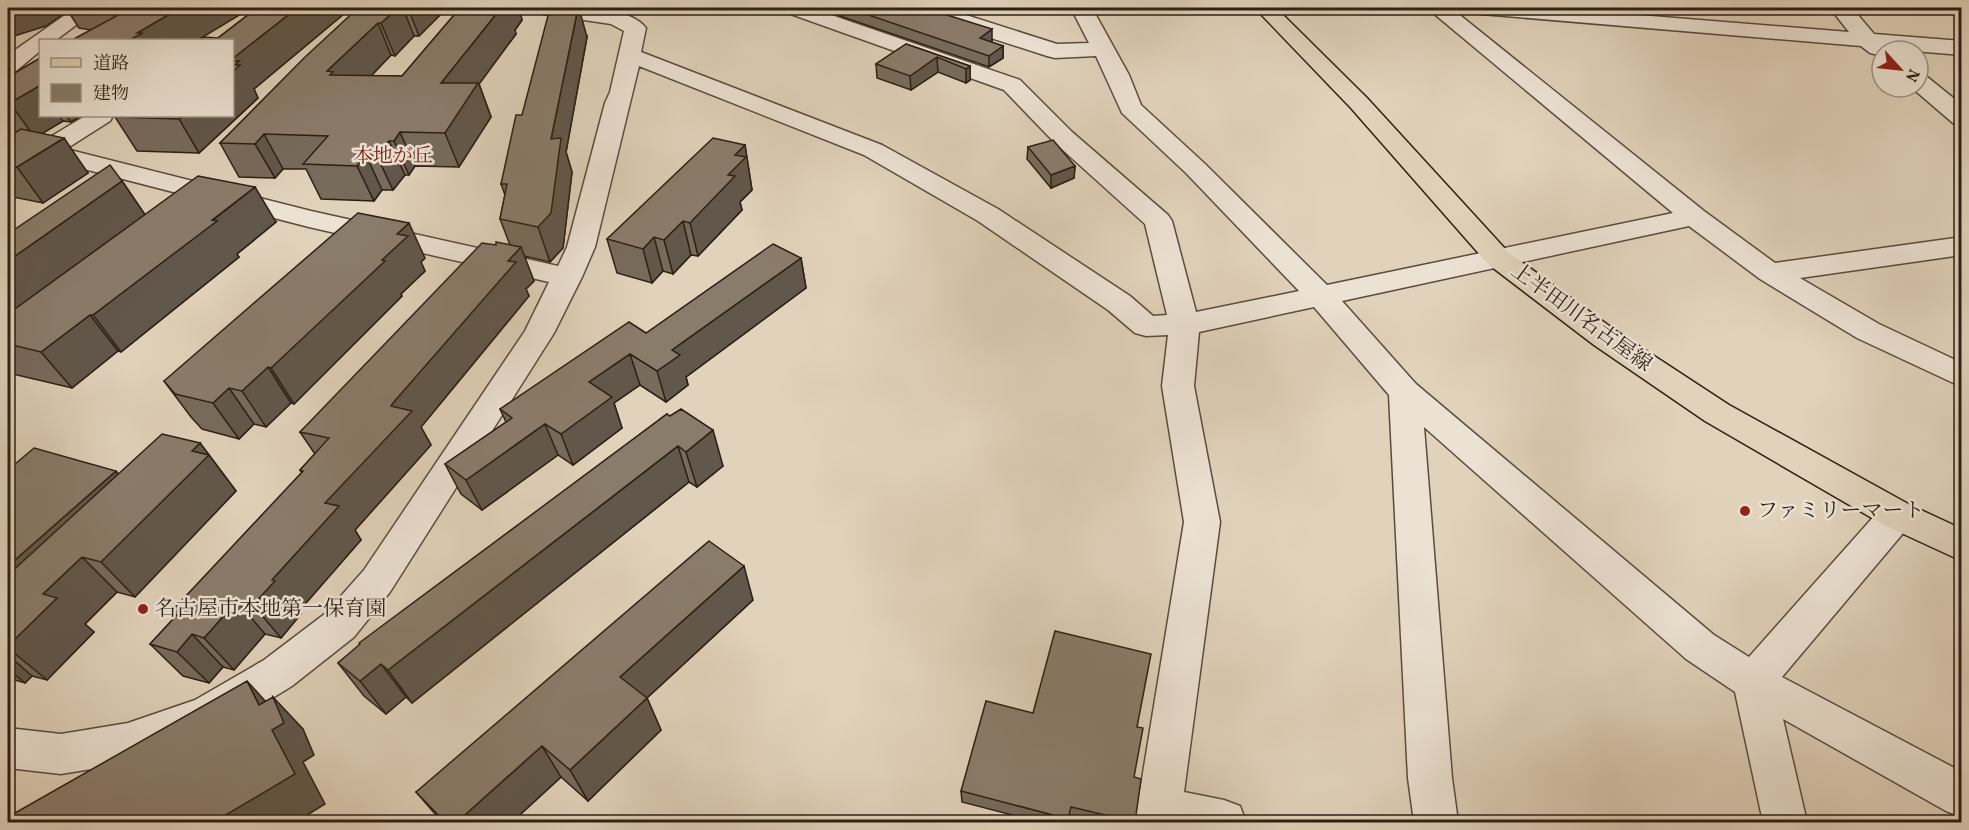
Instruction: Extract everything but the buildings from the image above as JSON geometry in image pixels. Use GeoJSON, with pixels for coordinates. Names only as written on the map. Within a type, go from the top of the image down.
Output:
{"type":"FeatureCollection","features":[{"type":"Feature","properties":{"kind":"main road","name":"上半田川名古屋線"},"geometry":{"type":"LineString","coordinates":[[1265,8],[1511,255],[1605,338],[1717,413],[1897,515],[1962,546]]}},
{"type":"Feature","properties":{"kind":"main road","name":"上半田川名古屋線"},"geometry":{"type":"LineString","coordinates":[[1283,8],[1511,255],[1804,444],[1962,524]]}},
{"type":"Feature","properties":{"kind":"street"},"geometry":{"type":"LineString","coordinates":[[44,39],[88,8]]}},
{"type":"Feature","properties":{"kind":"street"},"geometry":{"type":"LineString","coordinates":[[8,748],[61,754],[128,743],[208,715],[278,673],[340,625],[384,572],[540,333],[581,247],[630,56],[635,28],[616,18],[543,8]]}},
{"type":"Feature","properties":{"kind":"street"},"geometry":{"type":"LineString","coordinates":[[792,8],[1033,68],[1103,49]]}},
{"type":"Feature","properties":{"kind":"street"},"geometry":{"type":"LineString","coordinates":[[934,8],[937,13],[1033,68],[1063,137],[1158,221],[1184,325],[1178,386],[1202,522],[1158,815],[1224,822]]}},
{"type":"Feature","properties":{"kind":"street"},"geometry":{"type":"LineString","coordinates":[[1082,8],[1117,75],[1130,108],[1195,168],[1321,296],[1405,392],[1700,646],[1753,682],[1962,796]]}},
{"type":"Feature","properties":{"kind":"street"},"geometry":{"type":"LineString","coordinates":[[1439,8],[1694,217],[1770,273],[1868,331],[1962,376]]}},
{"type":"Feature","properties":{"kind":"street"},"geometry":{"type":"LineString","coordinates":[[1481,8],[1870,46]]}},
{"type":"Feature","properties":{"kind":"street"},"geometry":{"type":"LineString","coordinates":[[1842,8],[1870,40]]}},
{"type":"Feature","properties":{"kind":"street"},"geometry":{"type":"LineString","coordinates":[[8,66],[39,43]]}},
{"type":"Feature","properties":{"kind":"street"},"geometry":{"type":"LineString","coordinates":[[1930,47],[1962,48]]}},
{"type":"Feature","properties":{"kind":"street"},"geometry":{"type":"LineString","coordinates":[[630,56],[873,150],[988,215],[1119,303],[1146,326],[1184,325],[1694,217]]}},
{"type":"Feature","properties":{"kind":"street"},"geometry":{"type":"LineString","coordinates":[[1930,91],[1962,118]]}},
{"type":"Feature","properties":{"kind":"street"},"geometry":{"type":"LineString","coordinates":[[8,174],[98,117]]}},
{"type":"Feature","properties":{"kind":"street"},"geometry":{"type":"LineString","coordinates":[[8,139],[45,151],[309,219],[568,277]]}},
{"type":"Feature","properties":{"kind":"street"},"geometry":{"type":"LineString","coordinates":[[1770,273],[1962,246]]}},
{"type":"Feature","properties":{"kind":"street"},"geometry":{"type":"LineString","coordinates":[[1405,392],[1430,778],[1436,822]]}},
{"type":"Feature","properties":{"kind":"street"},"geometry":{"type":"LineString","coordinates":[[1753,682],[1897,515]]}},
{"type":"Feature","properties":{"kind":"street"},"geometry":{"type":"LineString","coordinates":[[1753,682],[1785,822]]}},
{"type":"Feature","properties":{"kind":"place","name":"ファミリーマート"},"geometry":{"type":"Point","coordinates":[1745,511]}},
{"type":"Feature","properties":{"kind":"place","name":"名古屋市本地第一保育園"},"geometry":{"type":"Point","coordinates":[143,609]}},
{"type":"Feature","properties":{"kind":"district","name":"本地が丘"},"geometry":{"type":"Point","coordinates":[393,157]}}]}
